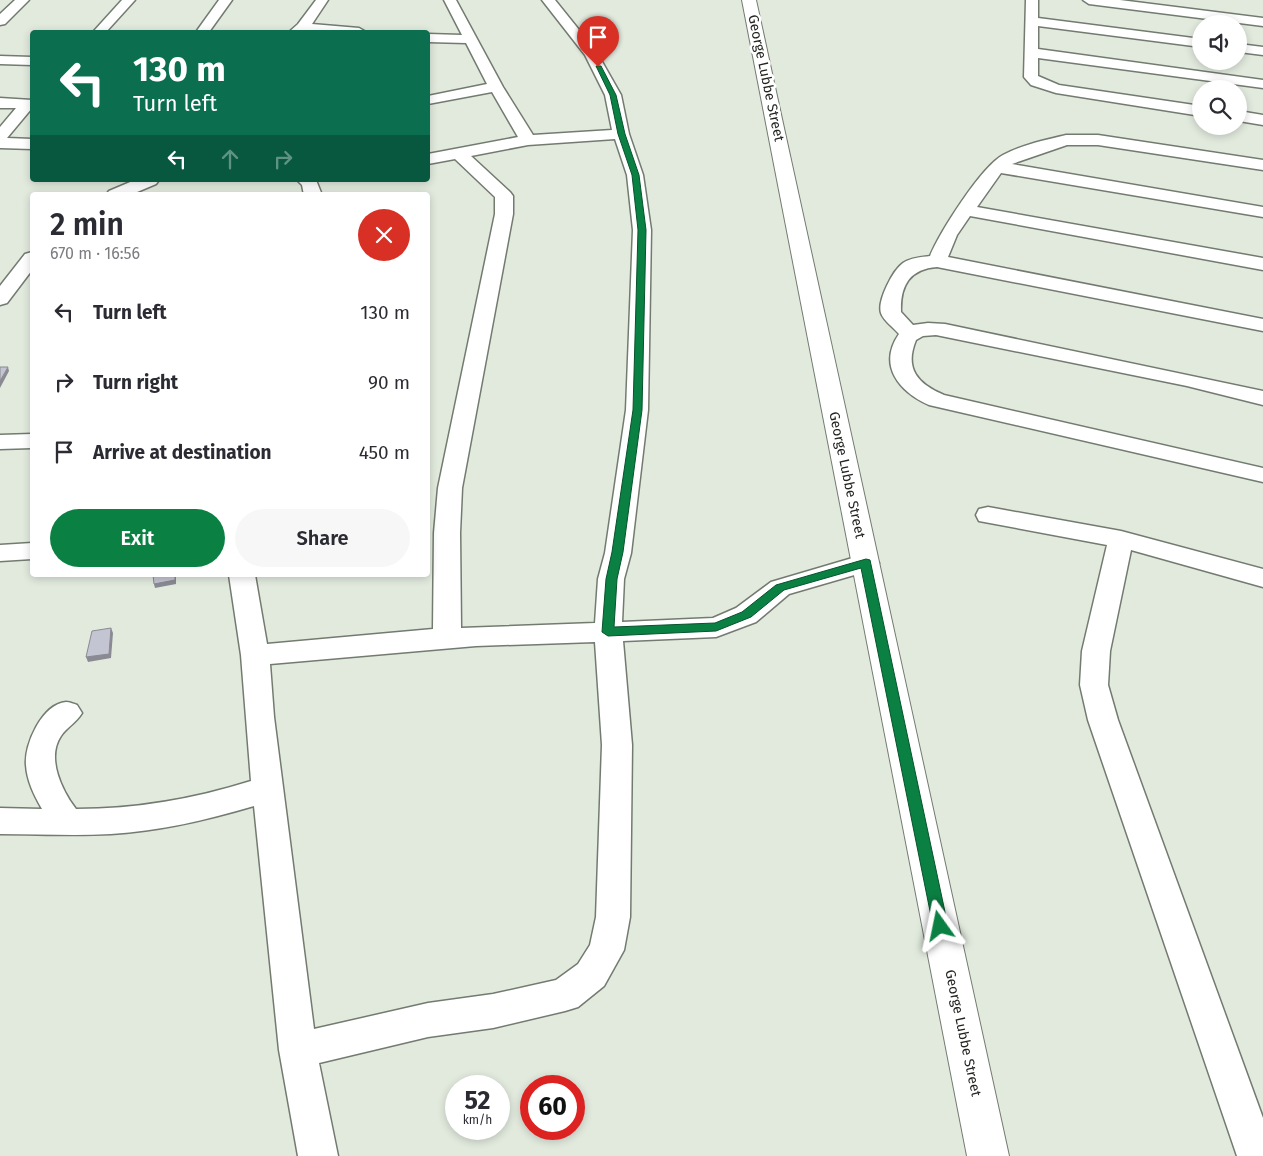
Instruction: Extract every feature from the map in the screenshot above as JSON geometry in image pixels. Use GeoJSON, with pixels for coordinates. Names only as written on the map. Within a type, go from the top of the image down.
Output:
{"type":"FeatureCollection","features":[{"type":"Feature","properties":{"kind":"main road","name":"George Lubbe Street"},"geometry":{"type":"LineString","coordinates":[[749,0],[988,1156]]}},
{"type":"Feature","properties":{"kind":"street"},"geometry":{"type":"LineString","coordinates":[[0,21],[23,0]]}},
{"type":"Feature","properties":{"kind":"street"},"geometry":{"type":"LineString","coordinates":[[101,30],[129,0]]}},
{"type":"Feature","properties":{"kind":"street"},"geometry":{"type":"LineString","coordinates":[[204,30],[226,0]]}},
{"type":"Feature","properties":{"kind":"street"},"geometry":{"type":"LineString","coordinates":[[299,30],[322,0]]}},
{"type":"Feature","properties":{"kind":"street"},"geometry":{"type":"LineString","coordinates":[[450,0],[496,87],[528,140]]}},
{"type":"Feature","properties":{"kind":"street"},"geometry":{"type":"LineString","coordinates":[[298,1050],[428,1020],[494,1011],[565,995],[591,975],[607,950],[613,917],[617,745],[608,632],[611,579],[618,552],[638,410],[642,230],[635,175],[622,134],[613,95],[591,54],[548,0]]}},
{"type":"Feature","properties":{"kind":"street"},"geometry":{"type":"LineString","coordinates":[[1032,0],[1033,53],[1030,70],[1031,77],[1036,82],[1046,86],[1192,110]]}},
{"type":"Feature","properties":{"kind":"street"},"geometry":{"type":"LineString","coordinates":[[1089,0],[1263,22]]}},
{"type":"Feature","properties":{"kind":"street"},"geometry":{"type":"LineString","coordinates":[[1032,21],[1192,42]]}},
{"type":"Feature","properties":{"kind":"street"},"geometry":{"type":"LineString","coordinates":[[430,38],[470,39]]}},
{"type":"Feature","properties":{"kind":"street"},"geometry":{"type":"LineString","coordinates":[[1247,49],[1263,51]]}},
{"type":"Feature","properties":{"kind":"street"},"geometry":{"type":"LineString","coordinates":[[1033,53],[1263,84]]}},
{"type":"Feature","properties":{"kind":"street"},"geometry":{"type":"LineString","coordinates":[[0,60],[30,61]]}},
{"type":"Feature","properties":{"kind":"street"},"geometry":{"type":"LineString","coordinates":[[430,100],[496,87]]}},
{"type":"Feature","properties":{"kind":"street"},"geometry":{"type":"LineString","coordinates":[[0,103],[30,104]]}},
{"type":"Feature","properties":{"kind":"street"},"geometry":{"type":"LineString","coordinates":[[0,137],[30,104]]}},
{"type":"Feature","properties":{"kind":"street"},"geometry":{"type":"LineString","coordinates":[[1247,117],[1263,120]]}},
{"type":"Feature","properties":{"kind":"street"},"geometry":{"type":"LineString","coordinates":[[430,159],[528,140],[622,134]]}},
{"type":"Feature","properties":{"kind":"street"},"geometry":{"type":"LineString","coordinates":[[938,261],[948,235],[964,210],[997,167],[1010,158],[1066,140],[1078,138],[1263,165]]}},
{"type":"Feature","properties":{"kind":"street"},"geometry":{"type":"LineString","coordinates":[[0,143],[30,144]]}},
{"type":"Feature","properties":{"kind":"street"},"geometry":{"type":"LineString","coordinates":[[446,637],[446,533],[450,488],[504,214],[504,196],[458,153]]}},
{"type":"Feature","properties":{"kind":"street"},"geometry":{"type":"LineString","coordinates":[[997,167],[1263,212]]}},
{"type":"Feature","properties":{"kind":"street"},"geometry":{"type":"LineString","coordinates":[[125,192],[146,182]]}},
{"type":"Feature","properties":{"kind":"street"},"geometry":{"type":"LineString","coordinates":[[964,210],[1263,264]]}},
{"type":"Feature","properties":{"kind":"street"},"geometry":{"type":"LineString","coordinates":[[0,300],[30,261]]}},
{"type":"Feature","properties":{"kind":"street"},"geometry":{"type":"LineString","coordinates":[[910,334],[891,313],[890,303],[907,268],[913,265],[938,261],[1263,325]]}},
{"type":"Feature","properties":{"kind":"street"},"geometry":{"type":"LineString","coordinates":[[1263,398],[1187,380],[945,330],[925,329],[910,334],[903,343],[900,368],[909,384],[922,394],[937,400],[1263,475]]}},
{"type":"Feature","properties":{"kind":"street"},"geometry":{"type":"LineString","coordinates":[[0,442],[30,441]]}},
{"type":"Feature","properties":{"kind":"street"},"geometry":{"type":"LineString","coordinates":[[988,516],[1120,539],[1263,578]]}},
{"type":"Feature","properties":{"kind":"street"},"geometry":{"type":"LineString","coordinates":[[1120,539],[1096,651],[1094,685],[1103,720],[1252,1111],[1257,1156]]}},
{"type":"Feature","properties":{"kind":"street"},"geometry":{"type":"LineString","coordinates":[[0,552],[30,551]]}},
{"type":"Feature","properties":{"kind":"street"},"geometry":{"type":"LineString","coordinates":[[255,655],[446,637],[536,632],[608,632],[716,627],[746,615],[780,588],[866,563]]}},
{"type":"Feature","properties":{"kind":"street"},"geometry":{"type":"LineString","coordinates":[[242,577],[255,655],[259,717],[298,1050],[318,1156]]}},
{"type":"Feature","properties":{"kind":"street"},"geometry":{"type":"LineString","coordinates":[[66,821],[54,805],[42,776],[40,752],[50,729],[67,712]]}},
{"type":"Feature","properties":{"kind":"street"},"geometry":{"type":"LineString","coordinates":[[0,820],[112,821],[184,811],[226,802],[267,789]]}},
{"type":"Feature","properties":{"kind":"building"},"geometry":{"type":"Polygon","coordinates":[[[0,367],[8,367],[0,381],[0,367]]]}},
{"type":"Feature","properties":{"kind":"building"},"geometry":{"type":"Polygon","coordinates":[[[153,577],[175,577],[175,580],[154,584],[153,577]]]}},
{"type":"Feature","properties":{"kind":"building"},"geometry":{"type":"Polygon","coordinates":[[[111,628],[109,654],[86,657],[92,631],[111,628]]]}},
{"type":"Feature","properties":{"kind":"route"},"geometry":{"type":"LineString","coordinates":[[598,67],[613,95],[622,134],[635,175],[642,230],[638,410],[618,552],[611,579],[611,607],[608,632],[716,627],[746,615],[780,588],[866,563],[940,926]]}}]}
